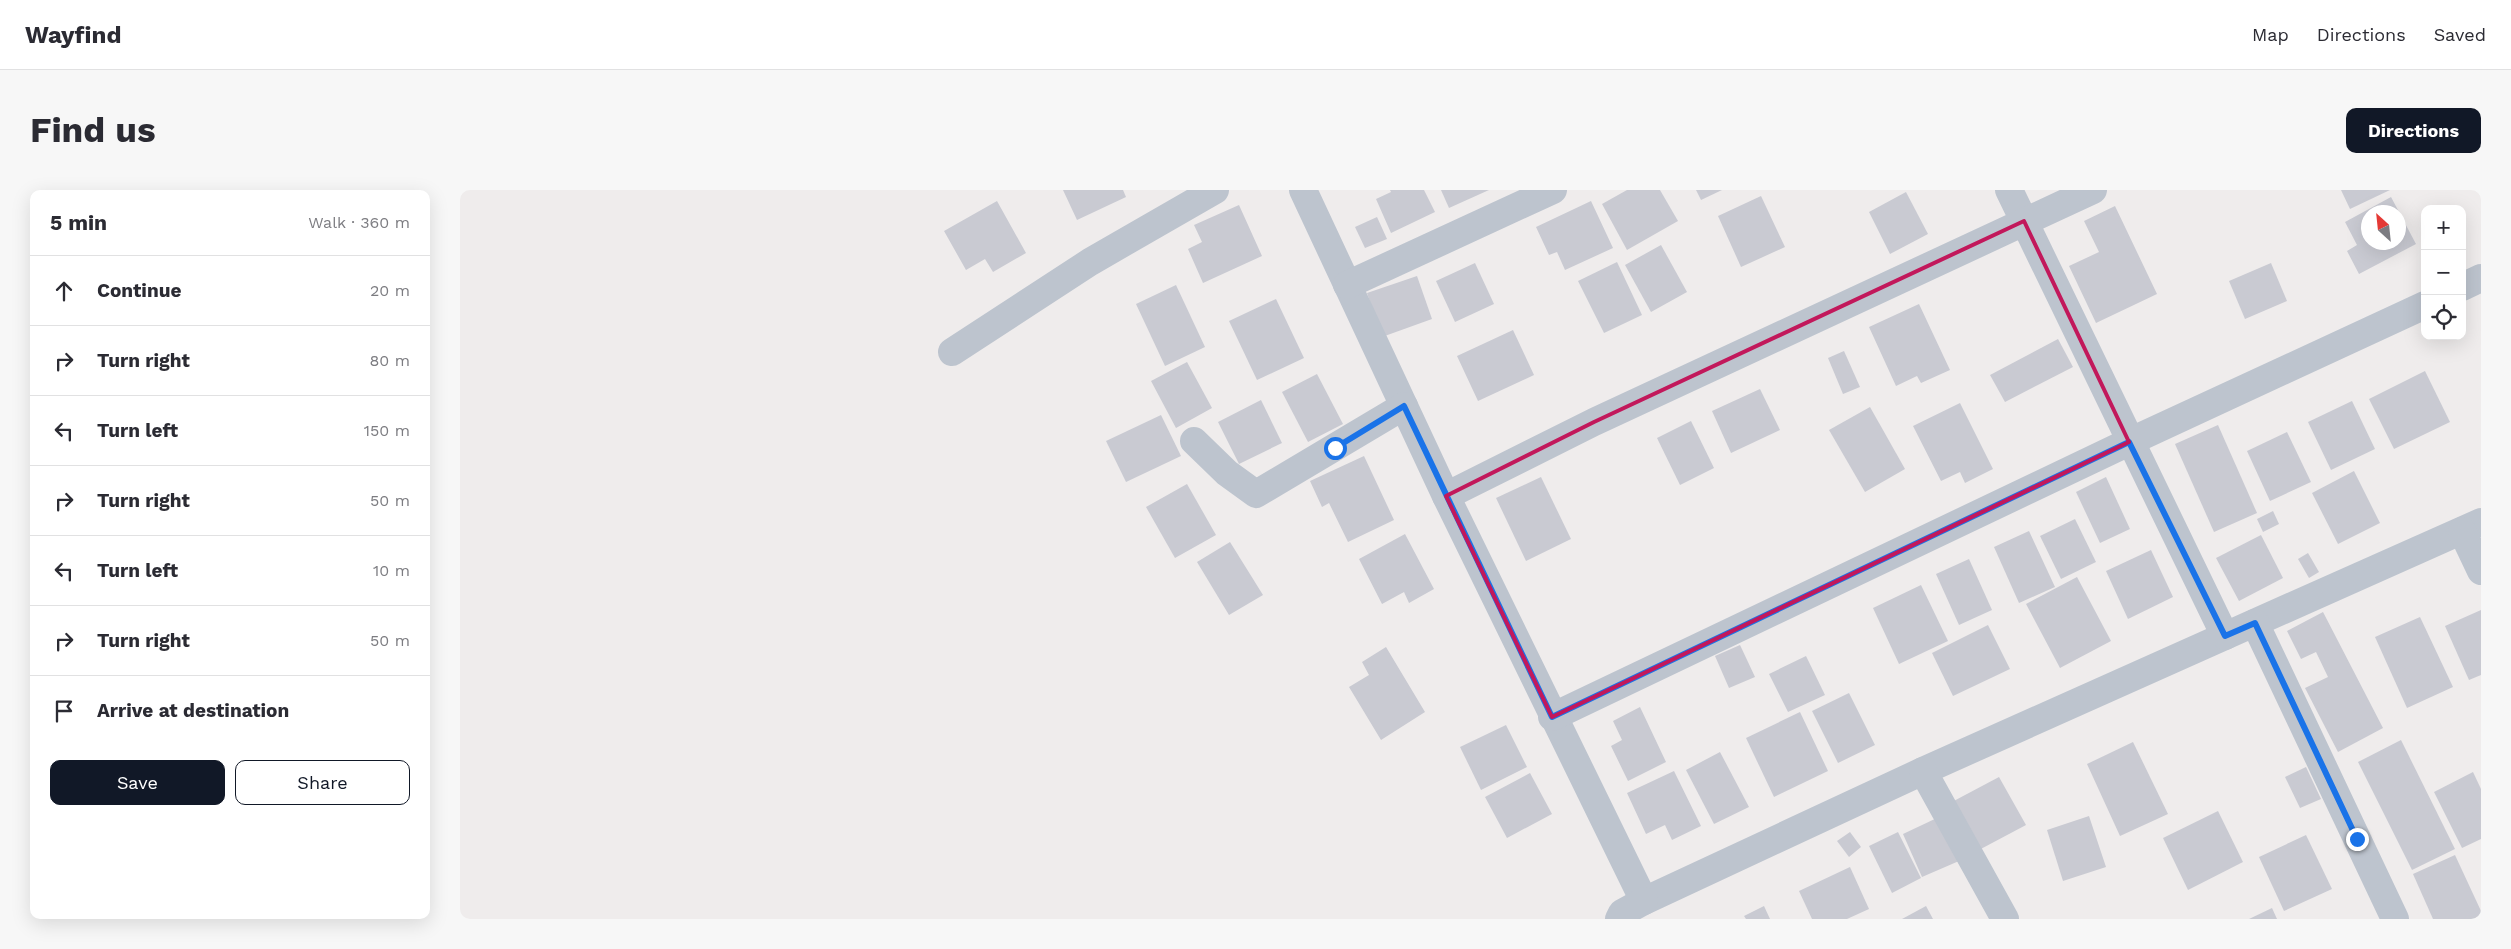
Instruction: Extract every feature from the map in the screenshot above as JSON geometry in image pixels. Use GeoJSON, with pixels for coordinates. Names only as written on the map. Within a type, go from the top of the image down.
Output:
{"type":"FeatureCollection","features":[{"type":"Feature","properties":{"kind":"street"},"geometry":{"type":"LineString","coordinates":[[952,352],[1090,262],[1215,190]]}},
{"type":"Feature","properties":{"kind":"street"},"geometry":{"type":"LineString","coordinates":[[1303,190],[1446,496],[1552,717],[1644,902]]}},
{"type":"Feature","properties":{"kind":"street"},"geometry":{"type":"LineString","coordinates":[[1347,286],[1552,190]]}},
{"type":"Feature","properties":{"kind":"street"},"geometry":{"type":"LineString","coordinates":[[2009,190],[2129,442],[2225,636]]}},
{"type":"Feature","properties":{"kind":"street"},"geometry":{"type":"LineString","coordinates":[[1446,496],[1594,422],[2093,190]]}},
{"type":"Feature","properties":{"kind":"street"},"geometry":{"type":"LineString","coordinates":[[2466,285],[2481,278]]}},
{"type":"Feature","properties":{"kind":"street"},"geometry":{"type":"LineString","coordinates":[[1552,717],[2129,442],[2421,307]]}},
{"type":"Feature","properties":{"kind":"street"},"geometry":{"type":"LineString","coordinates":[[1194,441],[1227,473],[1256,494],[1404,406]]}},
{"type":"Feature","properties":{"kind":"street"},"geometry":{"type":"LineString","coordinates":[[1619,919],[1622,913],[1644,902],[1923,771],[2472,527],[2481,571]]}},
{"type":"Feature","properties":{"kind":"street"},"geometry":{"type":"LineString","coordinates":[[2255,623],[2395,919]]}},
{"type":"Feature","properties":{"kind":"street"},"geometry":{"type":"LineString","coordinates":[[1923,771],[2005,919]]}},
{"type":"Feature","properties":{"kind":"highlighted area"},"geometry":{"type":"Polygon","coordinates":[[[2024,221],[2129,442],[1552,717],[1446,496],[1594,422],[2024,221]]]}},
{"type":"Feature","properties":{"kind":"building"},"geometry":{"type":"Polygon","coordinates":[[[1063,190],[1123,190],[1126,197],[1077,220],[1063,190]]]}},
{"type":"Feature","properties":{"kind":"building"},"geometry":{"type":"Polygon","coordinates":[[[1390,190],[1424,190],[1435,212],[1391,233],[1376,199],[1391,192],[1390,190]]]}},
{"type":"Feature","properties":{"kind":"building"},"geometry":{"type":"Polygon","coordinates":[[[1441,190],[1489,190],[1449,208],[1441,190]]]}},
{"type":"Feature","properties":{"kind":"building"},"geometry":{"type":"Polygon","coordinates":[[[1627,190],[1660,190],[1678,221],[1627,250],[1602,204],[1627,190]]]}},
{"type":"Feature","properties":{"kind":"building"},"geometry":{"type":"Polygon","coordinates":[[[1696,190],[1722,190],[1701,200],[1696,190]]]}},
{"type":"Feature","properties":{"kind":"building"},"geometry":{"type":"Polygon","coordinates":[[[2341,190],[2390,190],[2350,209],[2341,190]]]}},
{"type":"Feature","properties":{"kind":"building"},"geometry":{"type":"Polygon","coordinates":[[[1906,192],[1928,234],[1890,254],[1869,212],[1906,192]]]}},
{"type":"Feature","properties":{"kind":"building"},"geometry":{"type":"Polygon","coordinates":[[[1761,196],[1785,247],[1741,267],[1718,216],[1761,196]]]}},
{"type":"Feature","properties":{"kind":"building"},"geometry":{"type":"Polygon","coordinates":[[[2391,197],[2395,205],[2376,205],[2391,197]]]}},
{"type":"Feature","properties":{"kind":"building"},"geometry":{"type":"Polygon","coordinates":[[[997,201],[1026,253],[993,272],[985,259],[966,270],[944,231],[997,201]]]}},
{"type":"Feature","properties":{"kind":"building"},"geometry":{"type":"Polygon","coordinates":[[[1591,201],[1613,248],[1565,270],[1557,252],[1549,255],[1536,227],[1591,201]]]}},
{"type":"Feature","properties":{"kind":"building"},"geometry":{"type":"Polygon","coordinates":[[[1239,205],[1262,256],[1203,283],[1188,249],[1202,242],[1194,225],[1239,205]]]}},
{"type":"Feature","properties":{"kind":"building"},"geometry":{"type":"Polygon","coordinates":[[[2115,206],[2157,294],[2096,323],[2069,266],[2099,252],[2084,221],[2115,206]]]}},
{"type":"Feature","properties":{"kind":"building"},"geometry":{"type":"Polygon","coordinates":[[[2361,213],[2361,250],[2405,250],[2359,274],[2347,251],[2357,245],[2345,222],[2361,213]]]}},
{"type":"Feature","properties":{"kind":"building"},"geometry":{"type":"Polygon","coordinates":[[[1377,217],[1387,239],[1365,248],[1355,227],[1377,217]]]}},
{"type":"Feature","properties":{"kind":"building"},"geometry":{"type":"Polygon","coordinates":[[[2406,225],[2416,244],[2406,249],[2406,225]]]}},
{"type":"Feature","properties":{"kind":"building"},"geometry":{"type":"Polygon","coordinates":[[[1661,245],[1687,292],[1651,312],[1625,265],[1661,245]]]}},
{"type":"Feature","properties":{"kind":"building"},"geometry":{"type":"Polygon","coordinates":[[[1617,262],[1642,315],[1604,333],[1578,281],[1617,262]]]}},
{"type":"Feature","properties":{"kind":"building"},"geometry":{"type":"Polygon","coordinates":[[[1475,263],[1494,304],[1455,322],[1436,281],[1475,263]]]}},
{"type":"Feature","properties":{"kind":"building"},"geometry":{"type":"Polygon","coordinates":[[[2271,263],[2287,301],[2245,319],[2229,281],[2271,263]]]}},
{"type":"Feature","properties":{"kind":"building"},"geometry":{"type":"Polygon","coordinates":[[[1417,276],[1432,319],[1382,337],[1367,293],[1417,276]]]}},
{"type":"Feature","properties":{"kind":"building"},"geometry":{"type":"Polygon","coordinates":[[[1176,285],[1205,347],[1165,366],[1136,304],[1176,285]]]}},
{"type":"Feature","properties":{"kind":"building"},"geometry":{"type":"Polygon","coordinates":[[[1276,299],[1304,358],[1257,380],[1229,321],[1276,299]]]}},
{"type":"Feature","properties":{"kind":"building"},"geometry":{"type":"Polygon","coordinates":[[[1919,304],[1950,370],[1921,383],[1917,376],[1896,386],[1869,327],[1919,304]]]}},
{"type":"Feature","properties":{"kind":"building"},"geometry":{"type":"Polygon","coordinates":[[[1513,330],[1534,375],[1478,401],[1457,356],[1513,330]]]}},
{"type":"Feature","properties":{"kind":"building"},"geometry":{"type":"Polygon","coordinates":[[[2058,339],[2073,367],[2005,402],[1990,375],[2058,339]]]}},
{"type":"Feature","properties":{"kind":"building"},"geometry":{"type":"Polygon","coordinates":[[[1844,351],[1860,387],[1843,394],[1828,358],[1844,351]]]}},
{"type":"Feature","properties":{"kind":"building"},"geometry":{"type":"Polygon","coordinates":[[[1187,362],[1212,408],[1176,428],[1151,381],[1187,362]]]}},
{"type":"Feature","properties":{"kind":"building"},"geometry":{"type":"Polygon","coordinates":[[[2425,371],[2450,422],[2394,449],[2369,399],[2425,371]]]}},
{"type":"Feature","properties":{"kind":"building"},"geometry":{"type":"Polygon","coordinates":[[[1317,374],[1343,424],[1308,442],[1282,392],[1317,374]]]}},
{"type":"Feature","properties":{"kind":"building"},"geometry":{"type":"Polygon","coordinates":[[[1760,389],[1780,430],[1731,453],[1712,411],[1760,389]]]}},
{"type":"Feature","properties":{"kind":"building"},"geometry":{"type":"Polygon","coordinates":[[[1261,400],[1282,443],[1239,464],[1218,422],[1261,400]]]}},
{"type":"Feature","properties":{"kind":"building"},"geometry":{"type":"Polygon","coordinates":[[[2352,401],[2375,449],[2331,470],[2308,422],[2352,401]]]}},
{"type":"Feature","properties":{"kind":"building"},"geometry":{"type":"Polygon","coordinates":[[[1960,403],[1993,469],[1965,483],[1960,472],[1941,481],[1913,426],[1960,403]]]}},
{"type":"Feature","properties":{"kind":"building"},"geometry":{"type":"Polygon","coordinates":[[[1870,407],[1905,469],[1865,492],[1829,430],[1870,407]]]}},
{"type":"Feature","properties":{"kind":"building"},"geometry":{"type":"Polygon","coordinates":[[[1161,415],[1181,456],[1126,482],[1106,441],[1161,415]]]}},
{"type":"Feature","properties":{"kind":"building"},"geometry":{"type":"Polygon","coordinates":[[[1691,421],[1714,468],[1680,485],[1657,438],[1691,421]]]}},
{"type":"Feature","properties":{"kind":"building"},"geometry":{"type":"Polygon","coordinates":[[[2218,425],[2257,513],[2214,532],[2175,444],[2218,425]]]}},
{"type":"Feature","properties":{"kind":"building"},"geometry":{"type":"Polygon","coordinates":[[[2287,432],[2311,482],[2270,501],[2247,451],[2287,432]]]}},
{"type":"Feature","properties":{"kind":"building"},"geometry":{"type":"Polygon","coordinates":[[[1364,456],[1394,520],[1348,542],[1329,503],[1322,507],[1310,481],[1364,456]]]}},
{"type":"Feature","properties":{"kind":"building"},"geometry":{"type":"Polygon","coordinates":[[[2354,471],[2380,523],[2338,544],[2312,493],[2354,471]]]}},
{"type":"Feature","properties":{"kind":"building"},"geometry":{"type":"Polygon","coordinates":[[[1541,477],[1571,539],[1526,561],[1496,498],[1541,477]]]}},
{"type":"Feature","properties":{"kind":"building"},"geometry":{"type":"Polygon","coordinates":[[[2106,477],[2130,529],[2100,543],[2076,492],[2106,477]]]}},
{"type":"Feature","properties":{"kind":"building"},"geometry":{"type":"Polygon","coordinates":[[[1187,484],[1216,535],[1175,558],[1146,507],[1187,484]]]}},
{"type":"Feature","properties":{"kind":"building"},"geometry":{"type":"Polygon","coordinates":[[[2273,511],[2279,524],[2263,532],[2257,519],[2273,511]]]}},
{"type":"Feature","properties":{"kind":"building"},"geometry":{"type":"Polygon","coordinates":[[[2075,519],[2096,562],[2061,579],[2040,536],[2075,519]]]}},
{"type":"Feature","properties":{"kind":"building"},"geometry":{"type":"Polygon","coordinates":[[[2029,531],[2055,587],[2019,603],[1994,547],[2029,531]]]}},
{"type":"Feature","properties":{"kind":"building"},"geometry":{"type":"Polygon","coordinates":[[[1405,534],[1434,589],[1409,603],[1404,592],[1382,604],[1359,559],[1405,534]]]}},
{"type":"Feature","properties":{"kind":"building"},"geometry":{"type":"Polygon","coordinates":[[[2261,535],[2283,578],[2239,601],[2216,558],[2261,535]]]}},
{"type":"Feature","properties":{"kind":"building"},"geometry":{"type":"Polygon","coordinates":[[[1230,542],[1263,595],[1229,615],[1197,562],[1230,542]]]}},
{"type":"Feature","properties":{"kind":"building"},"geometry":{"type":"Polygon","coordinates":[[[2151,550],[2173,597],[2128,619],[2106,571],[2151,550]]]}},
{"type":"Feature","properties":{"kind":"building"},"geometry":{"type":"Polygon","coordinates":[[[2308,553],[2319,572],[2309,578],[2298,559],[2308,553]]]}},
{"type":"Feature","properties":{"kind":"building"},"geometry":{"type":"Polygon","coordinates":[[[1969,559],[1992,610],[1959,625],[1936,574],[1969,559]]]}},
{"type":"Feature","properties":{"kind":"building"},"geometry":{"type":"Polygon","coordinates":[[[2077,577],[2111,641],[2060,668],[2026,604],[2077,577]]]}},
{"type":"Feature","properties":{"kind":"building"},"geometry":{"type":"Polygon","coordinates":[[[1921,585],[1948,641],[1899,664],[1873,608],[1921,585]]]}},
{"type":"Feature","properties":{"kind":"building"},"geometry":{"type":"Polygon","coordinates":[[[2481,610],[2481,675],[2469,680],[2445,626],[2481,610]]]}},
{"type":"Feature","properties":{"kind":"building"},"geometry":{"type":"Polygon","coordinates":[[[2323,612],[2383,728],[2338,752],[2305,688],[2328,677],[2316,652],[2301,659],[2287,631],[2323,612]]]}},
{"type":"Feature","properties":{"kind":"building"},"geometry":{"type":"Polygon","coordinates":[[[2420,617],[2453,687],[2407,708],[2375,637],[2420,617]]]}},
{"type":"Feature","properties":{"kind":"building"},"geometry":{"type":"Polygon","coordinates":[[[1988,625],[2010,669],[1953,696],[1932,653],[1988,625]]]}},
{"type":"Feature","properties":{"kind":"building"},"geometry":{"type":"Polygon","coordinates":[[[1740,645],[1755,677],[1729,688],[1715,656],[1740,645]]]}},
{"type":"Feature","properties":{"kind":"building"},"geometry":{"type":"Polygon","coordinates":[[[1386,647],[1425,712],[1381,740],[1349,687],[1369,675],[1362,662],[1386,647]]]}},
{"type":"Feature","properties":{"kind":"building"},"geometry":{"type":"Polygon","coordinates":[[[1806,656],[1825,695],[1788,712],[1769,674],[1806,656]]]}},
{"type":"Feature","properties":{"kind":"building"},"geometry":{"type":"Polygon","coordinates":[[[1849,693],[1875,745],[1838,763],[1812,711],[1849,693]]]}},
{"type":"Feature","properties":{"kind":"building"},"geometry":{"type":"Polygon","coordinates":[[[1640,707],[1666,762],[1628,781],[1611,746],[1622,740],[1613,721],[1640,707]]]}},
{"type":"Feature","properties":{"kind":"building"},"geometry":{"type":"Polygon","coordinates":[[[1800,712],[1828,771],[1774,797],[1746,738],[1800,712]]]}},
{"type":"Feature","properties":{"kind":"building"},"geometry":{"type":"Polygon","coordinates":[[[1506,725],[1527,767],[1481,790],[1460,747],[1506,725]]]}},
{"type":"Feature","properties":{"kind":"building"},"geometry":{"type":"Polygon","coordinates":[[[2401,740],[2455,849],[2412,870],[2358,762],[2401,740]]]}},
{"type":"Feature","properties":{"kind":"building"},"geometry":{"type":"Polygon","coordinates":[[[2133,742],[2168,814],[2120,836],[2087,764],[2133,742]]]}},
{"type":"Feature","properties":{"kind":"building"},"geometry":{"type":"Polygon","coordinates":[[[1720,752],[1749,807],[1714,824],[1686,770],[1720,752]]]}},
{"type":"Feature","properties":{"kind":"building"},"geometry":{"type":"Polygon","coordinates":[[[2306,767],[2321,799],[2300,808],[2285,777],[2306,767]]]}},
{"type":"Feature","properties":{"kind":"building"},"geometry":{"type":"Polygon","coordinates":[[[1674,771],[1701,826],[1672,840],[1665,825],[1646,834],[1627,793],[1674,771]]]}},
{"type":"Feature","properties":{"kind":"building"},"geometry":{"type":"Polygon","coordinates":[[[2473,772],[2481,789],[2481,839],[2462,848],[2434,792],[2473,772]]]}},
{"type":"Feature","properties":{"kind":"building"},"geometry":{"type":"Polygon","coordinates":[[[1530,773],[1552,814],[1507,838],[1485,797],[1530,773]]]}},
{"type":"Feature","properties":{"kind":"building"},"geometry":{"type":"Polygon","coordinates":[[[1999,777],[2026,825],[1977,851],[1950,803],[1999,777]]]}},
{"type":"Feature","properties":{"kind":"building"},"geometry":{"type":"Polygon","coordinates":[[[2218,811],[2243,862],[2188,890],[2163,838],[2218,811]]]}},
{"type":"Feature","properties":{"kind":"building"},"geometry":{"type":"Polygon","coordinates":[[[2089,816],[2106,867],[2063,881],[2047,830],[2089,816]]]}},
{"type":"Feature","properties":{"kind":"building"},"geometry":{"type":"Polygon","coordinates":[[[1939,817],[1959,861],[1922,877],[1903,834],[1939,817]]]}},
{"type":"Feature","properties":{"kind":"building"},"geometry":{"type":"Polygon","coordinates":[[[1850,832],[1861,847],[1849,857],[1837,841],[1850,832]]]}},
{"type":"Feature","properties":{"kind":"building"},"geometry":{"type":"Polygon","coordinates":[[[1898,832],[1921,878],[1892,893],[1869,846],[1898,832]]]}},
{"type":"Feature","properties":{"kind":"building"},"geometry":{"type":"Polygon","coordinates":[[[2306,835],[2332,889],[2284,911],[2259,857],[2306,835]]]}},
{"type":"Feature","properties":{"kind":"building"},"geometry":{"type":"Polygon","coordinates":[[[2455,855],[2481,911],[2481,919],[2433,919],[2413,874],[2455,855]]]}},
{"type":"Feature","properties":{"kind":"building"},"geometry":{"type":"Polygon","coordinates":[[[1850,867],[1869,909],[1847,919],[1812,919],[1799,891],[1850,867]]]}},
{"type":"Feature","properties":{"kind":"building"},"geometry":{"type":"Polygon","coordinates":[[[1764,906],[1770,919],[1746,919],[1744,916],[1764,906]]]}},
{"type":"Feature","properties":{"kind":"building"},"geometry":{"type":"Polygon","coordinates":[[[1926,906],[1933,919],[1902,919],[1926,906]]]}},
{"type":"Feature","properties":{"kind":"building"},"geometry":{"type":"Polygon","coordinates":[[[2272,908],[2277,919],[2249,919],[2272,908]]]}},
{"type":"Feature","properties":{"kind":"route"},"geometry":{"type":"LineString","coordinates":[[1335,448],[1404,406],[1552,717],[2129,442],[2225,636],[2255,623],[2357,839]]}}]}
